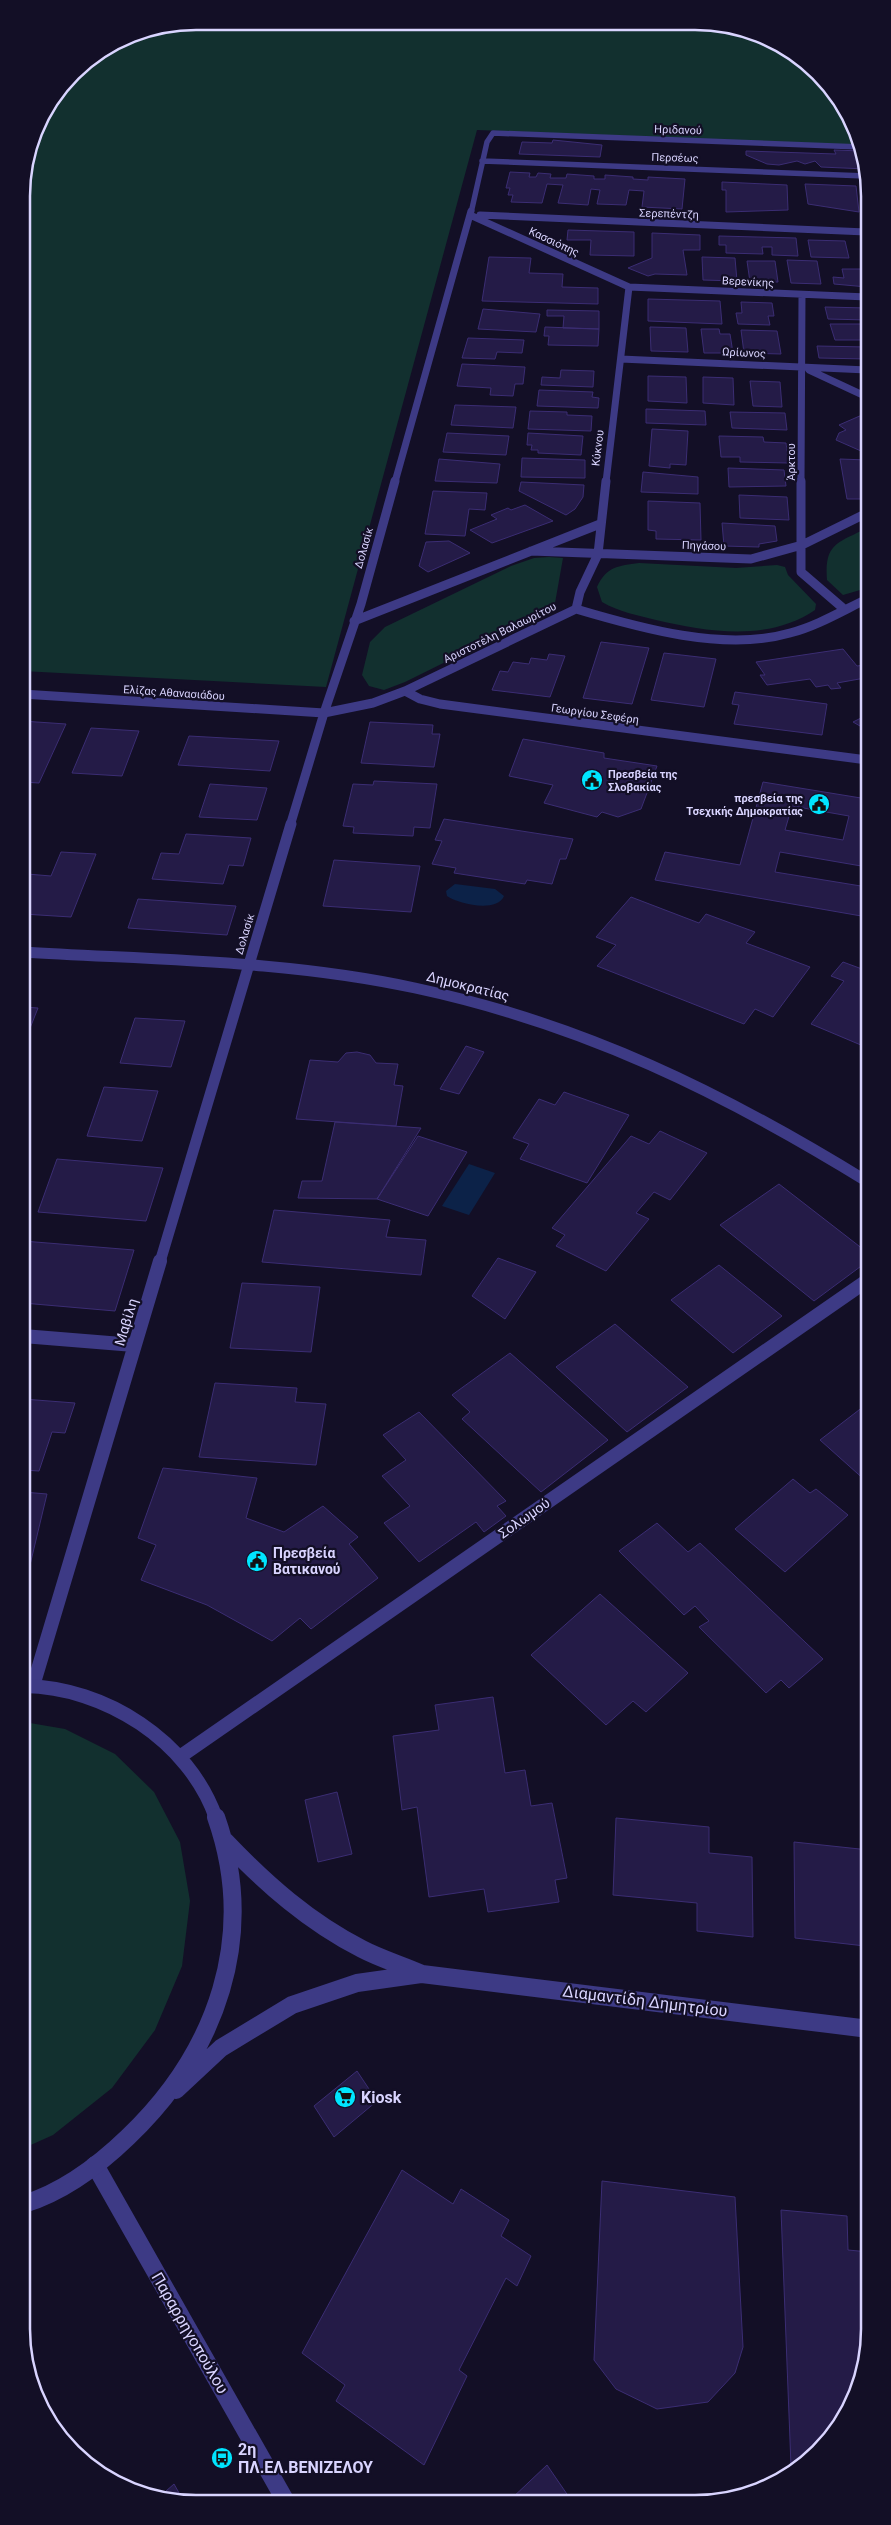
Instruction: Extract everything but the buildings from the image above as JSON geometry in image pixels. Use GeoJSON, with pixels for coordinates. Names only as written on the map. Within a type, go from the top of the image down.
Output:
{"type":"FeatureCollection","features":[{"type":"Feature","properties":{"kind":"street","name":"Ηριδανού"},"geometry":{"type":"LineString","coordinates":[[493,133],[853,148]]}},
{"type":"Feature","properties":{"kind":"street","name":"Δολασίκ"},"geometry":{"type":"LineString","coordinates":[[248,966],[324,713],[361,604],[470,215],[487,142],[493,133]]}},
{"type":"Feature","properties":{"kind":"street","name":"Περσέως"},"geometry":{"type":"LineString","coordinates":[[482,161],[860,176]]}},
{"type":"Feature","properties":{"kind":"street","name":"Σερεπέντζη"},"geometry":{"type":"LineString","coordinates":[[470,215],[861,232]]}},
{"type":"Feature","properties":{"kind":"street","name":"Κασσιόπης"},"geometry":{"type":"LineString","coordinates":[[470,215],[629,287]]}},
{"type":"Feature","properties":{"kind":"street","name":"Βερενίκης"},"geometry":{"type":"LineString","coordinates":[[629,287],[861,297]]}},
{"type":"Feature","properties":{"kind":"street","name":"Κύκνου"},"geometry":{"type":"LineString","coordinates":[[576,609],[598,554],[629,287]]}},
{"type":"Feature","properties":{"kind":"street","name":"Άρκτου"},"geometry":{"type":"LineString","coordinates":[[802,295],[801,572],[844,609]]}},
{"type":"Feature","properties":{"kind":"street","name":"Ωρίωνος"},"geometry":{"type":"LineString","coordinates":[[620,358],[861,370]]}},
{"type":"Feature","properties":{"kind":"street"},"geometry":{"type":"LineString","coordinates":[[802,367],[861,394]]}},
{"type":"Feature","properties":{"kind":"street","name":"Πηγάσου"},"geometry":{"type":"LineString","coordinates":[[531,551],[750,559],[802,545],[861,516]]}},
{"type":"Feature","properties":{"kind":"street","name":"Πηγάσου"},"geometry":{"type":"LineString","coordinates":[[354,621],[600,524]]}},
{"type":"Feature","properties":{"kind":"street","name":"Αριστοτέλη Βαλαωρίτου"},"geometry":{"type":"LineString","coordinates":[[405,691],[576,609],[614,621],[705,637],[734,638],[779,636],[802,629],[861,602]]}},
{"type":"Feature","properties":{"kind":"street"},"geometry":{"type":"LineString","coordinates":[[324,713],[373,703],[405,691]]}},
{"type":"Feature","properties":{"kind":"street","name":"Γεωργίου Σεφέρη"},"geometry":{"type":"LineString","coordinates":[[405,691],[420,699],[440,704],[861,759]]}},
{"type":"Feature","properties":{"kind":"street","name":"Ελίζας Αθανασιάδου"},"geometry":{"type":"LineString","coordinates":[[30,695],[324,713]]}},
{"type":"Feature","properties":{"kind":"street","name":"Δημοκρατίας"},"geometry":{"type":"LineString","coordinates":[[30,952],[248,966],[339,975],[406,986],[550,1023],[628,1052],[700,1084],[761,1116],[861,1178]]}},
{"type":"Feature","properties":{"kind":"street","name":"Μαβίλη"},"geometry":{"type":"LineString","coordinates":[[30,1680],[134,1346],[248,966]]}},
{"type":"Feature","properties":{"kind":"street","name":"Σολωμού"},"geometry":{"type":"LineString","coordinates":[[181,1756],[861,1285]]}},
{"type":"Feature","properties":{"kind":"street"},"geometry":{"type":"LineString","coordinates":[[30,1337],[134,1346]]}},
{"type":"Feature","properties":{"kind":"street"},"geometry":{"type":"LineString","coordinates":[[30,1686],[86,1696],[135,1719],[181,1756],[209,1798],[225,1841],[234,1891],[231,1946],[218,2002],[193,2058],[156,2109],[95,2166],[30,2202]]}},
{"type":"Feature","properties":{"kind":"street","name":"Διαμαντίδη Δημητρίου"},"geometry":{"type":"LineString","coordinates":[[225,1841],[263,1881],[307,1916],[362,1949],[422,1974]]}},
{"type":"Feature","properties":{"kind":"street","name":"Διαμαντίδη Δημητρίου"},"geometry":{"type":"LineString","coordinates":[[156,2109],[221,2048],[292,2005],[357,1983],[422,1974],[861,2028]]}},
{"type":"Feature","properties":{"kind":"street","name":"Παραρρηγοπούλου"},"geometry":{"type":"LineString","coordinates":[[95,2166],[282,2495]]}},
{"type":"Feature","properties":{"kind":"green space"},"geometry":{"type":"Polygon","coordinates":[[[185,30],[706,30],[748,39],[768,47],[787,58],[804,71],[827,95],[839,113],[852,145],[477,130],[326,687],[30,671],[30,185],[36,153],[43,133],[58,104],[87,71],[104,58],[123,47],[143,39],[185,30]]]}},
{"type":"Feature","properties":{"kind":"green space"},"geometry":{"type":"Polygon","coordinates":[[[861,531],[861,590],[843,595],[827,580],[828,558],[831,551],[841,541],[861,531]]]}},
{"type":"Feature","properties":{"kind":"green space"},"geometry":{"type":"Polygon","coordinates":[[[534,558],[563,558],[555,603],[544,613],[405,682],[384,690],[369,686],[362,675],[370,642],[385,627],[511,566],[534,558]]]}},
{"type":"Feature","properties":{"kind":"green space"},"geometry":{"type":"Polygon","coordinates":[[[639,563],[736,568],[777,565],[785,567],[788,575],[816,604],[815,610],[797,620],[778,627],[737,632],[696,628],[656,620],[628,613],[602,602],[597,587],[605,575],[619,566],[639,563]]]}},
{"type":"Feature","properties":{"kind":"green space"},"geometry":{"type":"Polygon","coordinates":[[[30,1723],[65,1729],[115,1754],[154,1792],[180,1842],[190,1901],[182,1966],[155,2030],[112,2088],[53,2135],[30,2145],[30,1723]]]}},
{"type":"Feature","properties":{"kind":"water"},"geometry":{"type":"Polygon","coordinates":[[[455,884],[495,889],[504,896],[500,901],[486,906],[468,904],[447,896],[446,891],[455,884]]]}},
{"type":"Feature","properties":{"kind":"water"},"geometry":{"type":"Polygon","coordinates":[[[469,1164],[495,1173],[469,1215],[442,1206],[469,1164]]]}},
{"type":"Feature","properties":{"kind":"place","name":"Πρεσβεία της Σλοβακίας"},"geometry":{"type":"Point","coordinates":[592,780]}},
{"type":"Feature","properties":{"kind":"place","name":"πρεσβεία της Τσεχικής Δημοκρατίας"},"geometry":{"type":"Point","coordinates":[819,804]}},
{"type":"Feature","properties":{"kind":"place","name":"Πρεσβεία Βατικανού"},"geometry":{"type":"Point","coordinates":[257,1561]}},
{"type":"Feature","properties":{"kind":"place","name":"Kiosk"},"geometry":{"type":"Point","coordinates":[345,2097]}},
{"type":"Feature","properties":{"kind":"place","name":"2η ΠΛ.ΕΛ.ΒΕΝΙΖΕΛΟΥ"},"geometry":{"type":"Point","coordinates":[222,2458]}}]}
